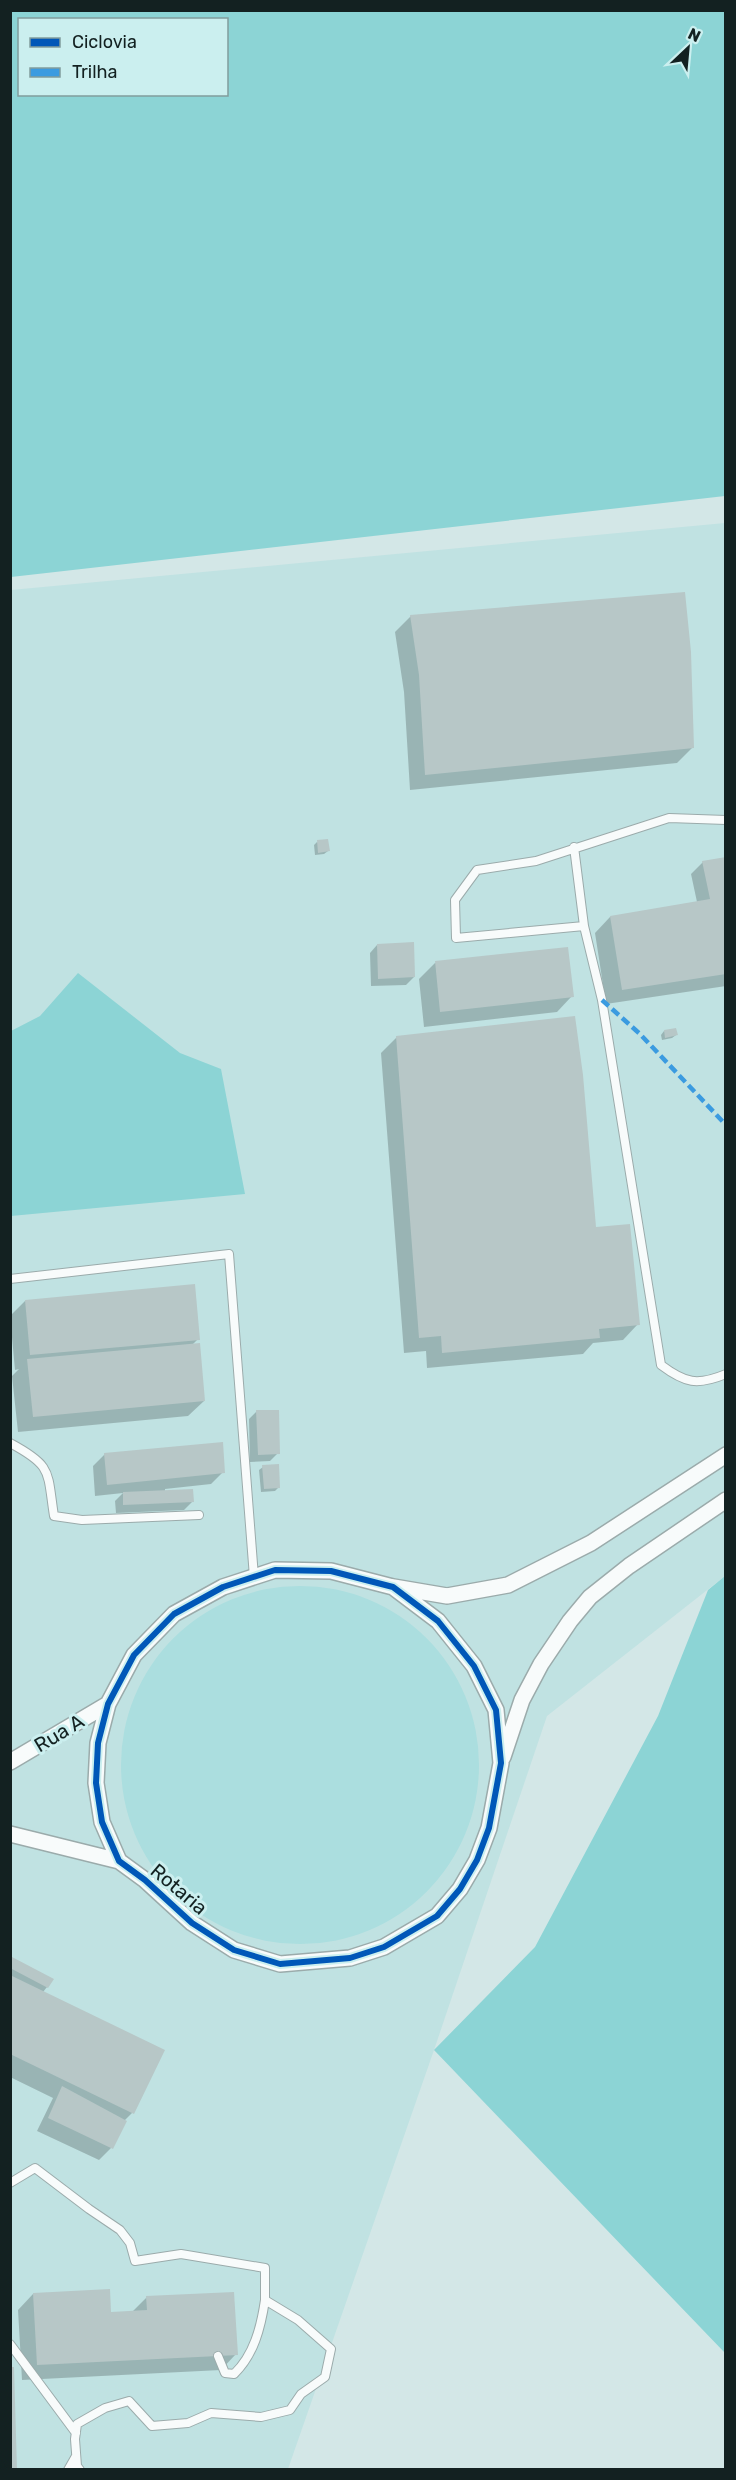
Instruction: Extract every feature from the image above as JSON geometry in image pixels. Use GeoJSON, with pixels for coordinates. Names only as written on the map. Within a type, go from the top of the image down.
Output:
{"type":"FeatureCollection","features":[{"type":"Feature","properties":{"kind":"street"},"geometry":{"type":"LineString","coordinates":[[393,1587],[447,1596],[508,1585],[591,1543],[726,1455]]}},
{"type":"Feature","properties":{"kind":"street"},"geometry":{"type":"LineString","coordinates":[[501,1763],[522,1700],[541,1664],[570,1621],[590,1597],[629,1566],[726,1500]]}},
{"type":"Feature","properties":{"kind":"street","name":"Rotaria"},"geometry":{"type":"LineString","coordinates":[[274,1570],[331,1571],[393,1587],[438,1622],[474,1666],[496,1710],[501,1763],[489,1828],[477,1860],[460,1890],[437,1916],[384,1947],[350,1958],[280,1964],[234,1950],[192,1923],[145,1880],[119,1861],[102,1822],[96,1783],[98,1743],[108,1704],[134,1654],[174,1614],[223,1587],[274,1570]]}},
{"type":"Feature","properties":{"kind":"street","name":"Rua A"},"geometry":{"type":"LineString","coordinates":[[10,1762],[108,1704]]}},
{"type":"Feature","properties":{"kind":"street"},"geometry":{"type":"LineString","coordinates":[[10,1834],[119,1861]]}},
{"type":"Feature","properties":{"kind":"lane"},"geometry":{"type":"LineString","coordinates":[[584,926],[456,938],[455,900],[477,870],[536,861],[669,818],[726,820]]}},
{"type":"Feature","properties":{"kind":"lane"},"geometry":{"type":"LineString","coordinates":[[574,847],[584,926],[602,1000],[661,1365],[680,1379],[709,1381],[726,1374]]}},
{"type":"Feature","properties":{"kind":"lane"},"geometry":{"type":"LineString","coordinates":[[10,1279],[228,1254],[254,1577]]}},
{"type":"Feature","properties":{"kind":"lane"},"geometry":{"type":"LineString","coordinates":[[10,1443],[32,1455],[47,1470],[54,1516],[82,1520],[199,1515]]}},
{"type":"Feature","properties":{"kind":"lane"},"geometry":{"type":"LineString","coordinates":[[10,2183],[35,2168],[120,2230],[130,2243],[135,2261],[181,2254],[265,2268],[265,2300],[262,2318],[249,2358],[234,2374],[225,2373],[218,2356]]}},
{"type":"Feature","properties":{"kind":"lane"},"geometry":{"type":"LineString","coordinates":[[80,2469],[77,2466],[76,2456],[77,2424],[105,2408],[129,2402],[152,2426],[188,2423],[211,2413],[261,2417],[290,2410],[301,2394],[325,2377],[331,2349],[298,2320],[265,2300]]}},
{"type":"Feature","properties":{"kind":"lane"},"geometry":{"type":"LineString","coordinates":[[10,2344],[76,2433]]}},
{"type":"Feature","properties":{"kind":"lane"},"geometry":{"type":"LineString","coordinates":[[68,2469],[76,2456]]}},
{"type":"Feature","properties":{"kind":"shaded area"},"geometry":{"type":"Polygon","coordinates":[[[10,11],[725,11],[725,496],[11,577],[10,11]]]}},
{"type":"Feature","properties":{"kind":"shaded area"},"geometry":{"type":"Polygon","coordinates":[[[725,523],[725,1576],[547,1716],[288,2469],[11,2470],[11,590],[725,523]]]}},
{"type":"Feature","properties":{"kind":"shaded area"},"geometry":{"type":"Polygon","coordinates":[[[78,973],[180,1053],[221,1069],[245,1194],[11,1216],[11,1031],[40,1016],[78,973]]]}},
{"type":"Feature","properties":{"kind":"shaded area"},"geometry":{"type":"Polygon","coordinates":[[[725,1576],[725,2353],[434,2050],[535,1947],[658,1716],[708,1590],[725,1576]]]}},
{"type":"Feature","properties":{"kind":"shaded area"},"geometry":{"type":"Polygon","coordinates":[[[300,1586],[335,1589],[369,1599],[400,1616],[427,1638],[449,1665],[466,1696],[476,1730],[479,1765],[476,1800],[466,1834],[449,1865],[427,1892],[400,1914],[369,1931],[335,1941],[300,1944],[265,1941],[231,1931],[200,1914],[173,1892],[151,1865],[134,1834],[124,1800],[121,1765],[124,1730],[134,1696],[151,1665],[173,1638],[200,1616],[231,1599],[265,1589],[300,1586]]]}},
{"type":"Feature","properties":{"kind":"building"},"geometry":{"type":"Polygon","coordinates":[[[685,592],[691,652],[694,748],[425,775],[419,675],[410,615],[685,592]]]}},
{"type":"Feature","properties":{"kind":"building"},"geometry":{"type":"Polygon","coordinates":[[[328,839],[330,851],[318,853],[317,840],[328,839]]]}},
{"type":"Feature","properties":{"kind":"building"},"geometry":{"type":"Polygon","coordinates":[[[726,857],[726,974],[622,990],[610,916],[710,899],[702,861],[726,857]]]}},
{"type":"Feature","properties":{"kind":"building"},"geometry":{"type":"Polygon","coordinates":[[[414,942],[415,977],[378,979],[377,944],[414,942]]]}},
{"type":"Feature","properties":{"kind":"building"},"geometry":{"type":"Polygon","coordinates":[[[568,947],[574,997],[440,1012],[435,961],[568,947]]]}},
{"type":"Feature","properties":{"kind":"building"},"geometry":{"type":"Polygon","coordinates":[[[575,1016],[583,1075],[596,1227],[630,1224],[640,1325],[599,1329],[600,1338],[442,1353],[441,1336],[419,1338],[396,1036],[575,1016]]]}},
{"type":"Feature","properties":{"kind":"building"},"geometry":{"type":"Polygon","coordinates":[[[676,1028],[678,1035],[665,1038],[664,1030],[676,1028]]]}},
{"type":"Feature","properties":{"kind":"building"},"geometry":{"type":"Polygon","coordinates":[[[195,1284],[200,1340],[30,1355],[25,1300],[195,1284]]]}},
{"type":"Feature","properties":{"kind":"building"},"geometry":{"type":"Polygon","coordinates":[[[200,1343],[205,1401],[33,1417],[27,1359],[200,1343]]]}},
{"type":"Feature","properties":{"kind":"building"},"geometry":{"type":"Polygon","coordinates":[[[256,1410],[279,1410],[280,1454],[258,1455],[256,1410]]]}},
{"type":"Feature","properties":{"kind":"building"},"geometry":{"type":"Polygon","coordinates":[[[223,1442],[225,1473],[107,1485],[104,1453],[223,1442]]]}},
{"type":"Feature","properties":{"kind":"building"},"geometry":{"type":"Polygon","coordinates":[[[279,1464],[280,1488],[264,1489],[262,1465],[279,1464]]]}},
{"type":"Feature","properties":{"kind":"building"},"geometry":{"type":"Polygon","coordinates":[[[193,1489],[194,1502],[123,1505],[123,1492],[193,1489]]]}},
{"type":"Feature","properties":{"kind":"building"},"geometry":{"type":"Polygon","coordinates":[[[12,1957],[54,1979],[48,1988],[10,1968],[12,1957]]]}},
{"type":"Feature","properties":{"kind":"building"},"geometry":{"type":"Polygon","coordinates":[[[10,1975],[165,2050],[134,2114],[10,2054],[10,1975]]]}},
{"type":"Feature","properties":{"kind":"building"},"geometry":{"type":"Polygon","coordinates":[[[62,2086],[127,2121],[113,2149],[48,2118],[62,2086]]]}},
{"type":"Feature","properties":{"kind":"building"},"geometry":{"type":"Polygon","coordinates":[[[110,2289],[111,2312],[147,2310],[146,2296],[234,2292],[238,2355],[37,2365],[33,2293],[110,2289]]]}},
{"type":"Feature","properties":{"kind":"building"},"geometry":{"type":"Polygon","coordinates":[[[10,2367],[14,2367],[17,2470],[10,2470],[10,2367]]]}},
{"type":"Feature","properties":{"kind":"marked path"},"geometry":{"type":"LineString","coordinates":[[602,1000],[640,1034],[726,1125]]}},
{"type":"Feature","properties":{"kind":"cycle path"},"geometry":{"type":"LineString","coordinates":[[275,1570],[331,1571],[393,1587],[438,1621],[474,1666],[496,1710],[501,1763],[489,1828],[477,1860],[460,1889],[437,1916],[384,1947],[350,1958],[280,1964],[234,1950],[192,1923],[145,1880],[119,1861],[102,1822],[96,1783],[98,1743],[108,1704],[134,1655],[174,1614],[223,1587],[275,1570]]}}]}
